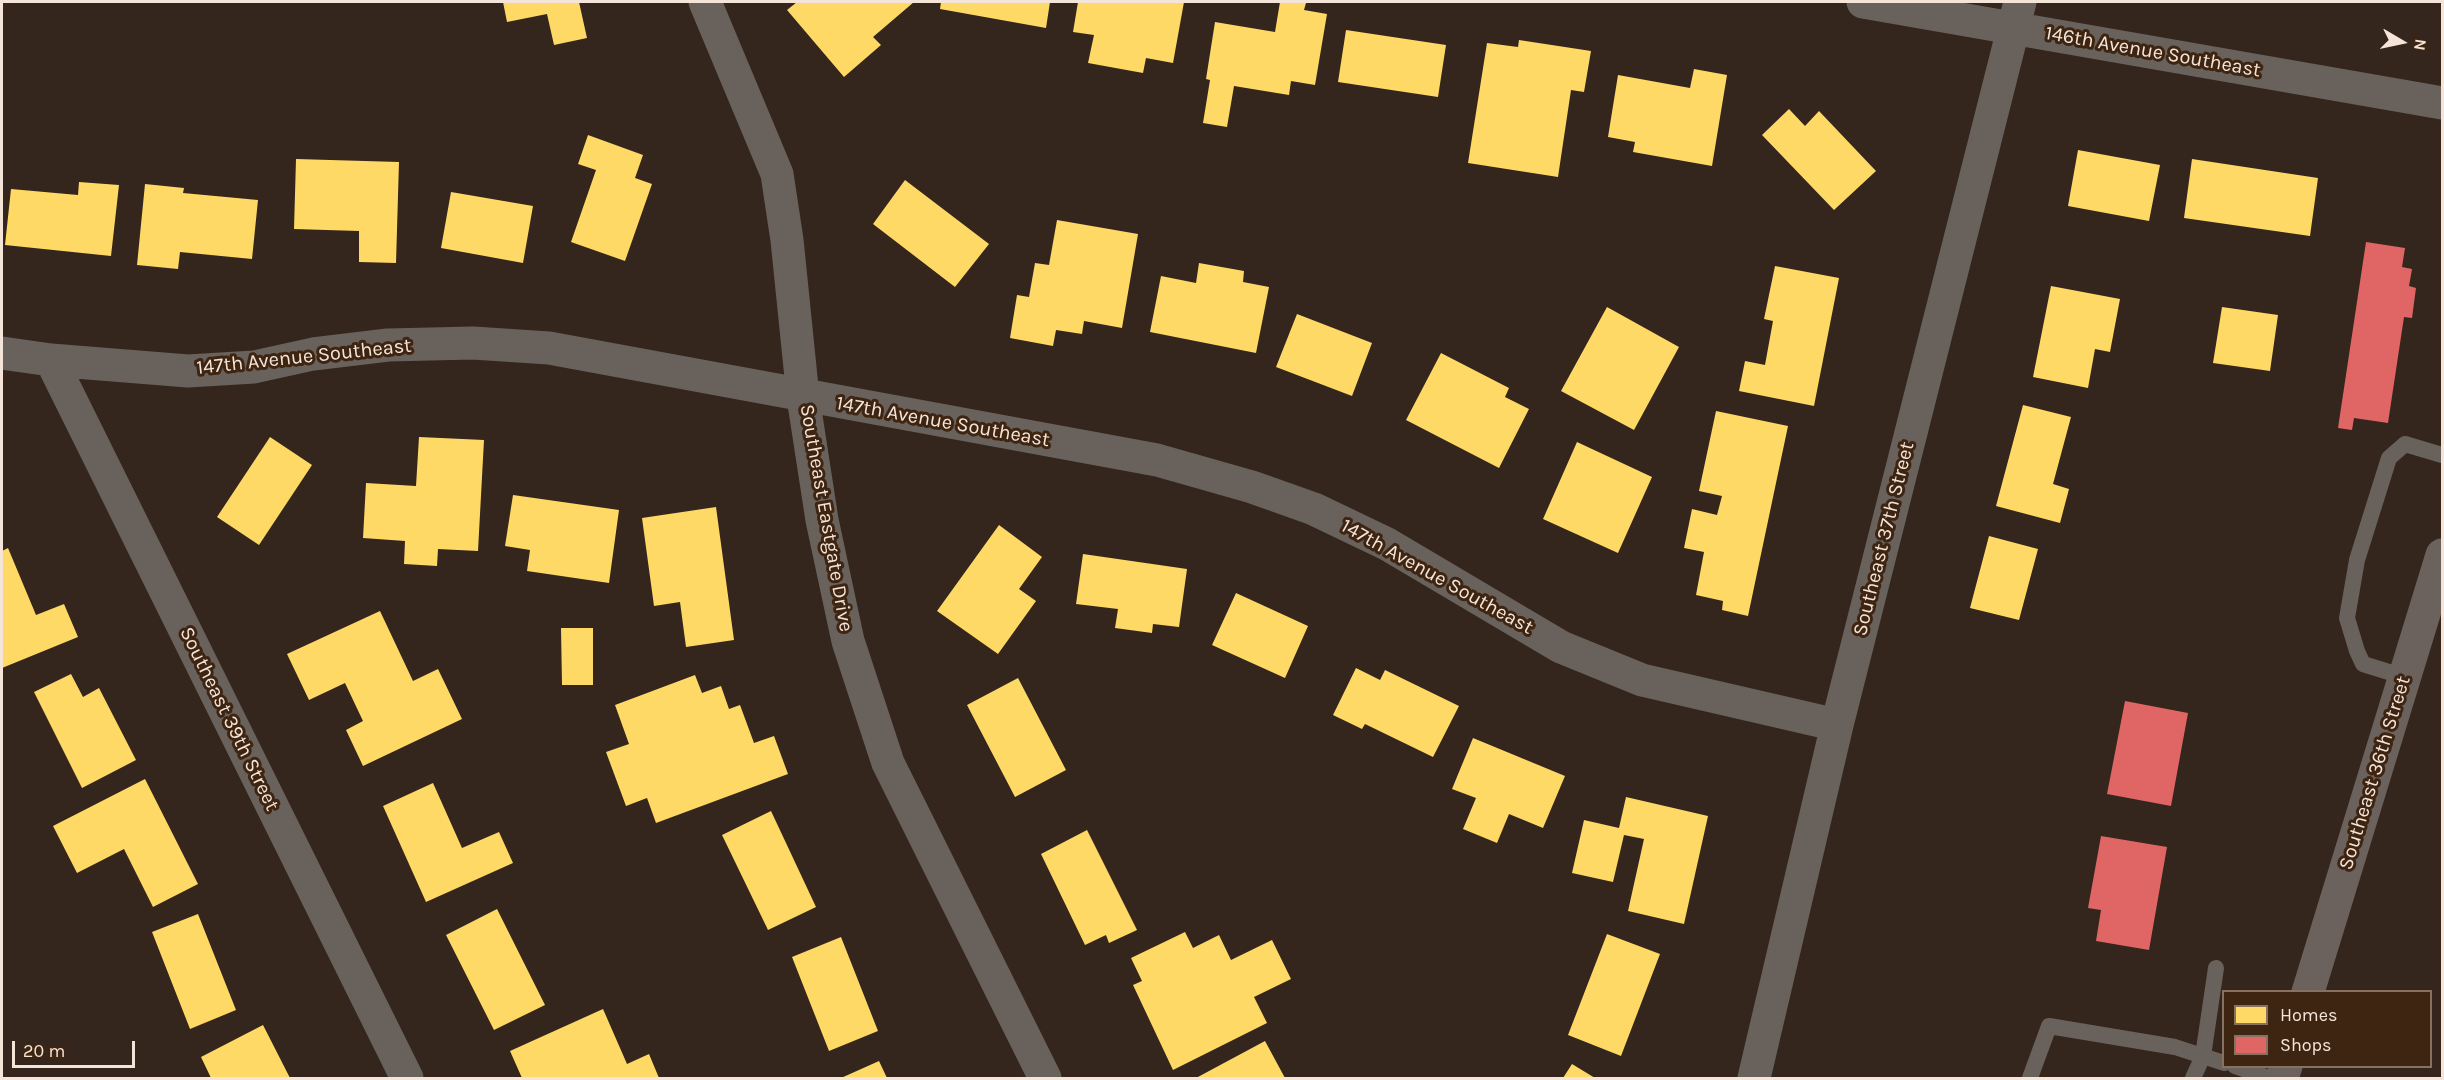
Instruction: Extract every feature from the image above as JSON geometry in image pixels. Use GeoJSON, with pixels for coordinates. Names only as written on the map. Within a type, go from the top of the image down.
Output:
{"type":"FeatureCollection","features":[{"type":"Feature","properties":{"kind":"main road","name":"Southeast 36th Street"},"geometry":{"type":"LineString","coordinates":[[2309,990],[2442,555]]}},
{"type":"Feature","properties":{"kind":"street","name":"Southeast Eastgate Drive"},"geometry":{"type":"LineString","coordinates":[[705,2],[777,174],[787,240],[803,397],[822,520],[848,640],[888,763],[1045,1078]]}},
{"type":"Feature","properties":{"kind":"street","name":"146th Avenue Southeast"},"geometry":{"type":"LineString","coordinates":[[1863,2],[2017,14],[2442,103]]}},
{"type":"Feature","properties":{"kind":"street","name":"Southeast 37th Street"},"geometry":{"type":"LineString","coordinates":[[1754,1078],[1837,724],[2017,14]]}},
{"type":"Feature","properties":{"kind":"street","name":"147th Avenue Southeast"},"geometry":{"type":"LineString","coordinates":[[2,353],[51,360],[188,371],[254,367],[313,354],[388,345],[473,343],[549,348],[803,397],[1157,460],[1252,487],[1314,509],[1387,544],[1561,647],[1642,680],[1837,724]]}},
{"type":"Feature","properties":{"kind":"street","name":"Southeast 39th Street"},"geometry":{"type":"LineString","coordinates":[[51,360],[407,1078]]}},
{"type":"Feature","properties":{"kind":"lane"},"geometry":{"type":"LineString","coordinates":[[2404,677],[2363,664],[2357,651],[2348,618],[2357,560],[2389,458],[2405,444],[2442,455]]}},
{"type":"Feature","properties":{"kind":"lane"},"geometry":{"type":"LineString","coordinates":[[2193,1078],[2203,1056],[2216,968]]}},
{"type":"Feature","properties":{"kind":"lane"},"geometry":{"type":"LineString","coordinates":[[2030,1078],[2049,1026],[2175,1047],[2222,1063]]}},
{"type":"Feature","properties":{"kind":"lane"},"geometry":{"type":"LineString","coordinates":[[2241,1068],[2270,1078]]}},
{"type":"Feature","properties":{"kind":"building: Homes"},"geometry":{"type":"Polygon","coordinates":[[[503,2],[579,2],[587,38],[554,45],[547,14],[507,22],[503,2]]]}},
{"type":"Feature","properties":{"kind":"building: Homes"},"geometry":{"type":"Polygon","coordinates":[[[797,2],[914,2],[873,37],[881,45],[844,77],[787,10],[797,2]]]}},
{"type":"Feature","properties":{"kind":"building: Homes"},"geometry":{"type":"Polygon","coordinates":[[[941,2],[1050,2],[1046,28],[940,9],[941,2]]]}},
{"type":"Feature","properties":{"kind":"building: Homes"},"geometry":{"type":"Polygon","coordinates":[[[1078,2],[1184,2],[1173,63],[1146,58],[1143,73],[1088,63],[1094,35],[1073,32],[1078,2]]]}},
{"type":"Feature","properties":{"kind":"building: Homes"},"geometry":{"type":"Polygon","coordinates":[[[1280,2],[1306,3],[1304,10],[1327,14],[1315,85],[1291,81],[1289,95],[1234,86],[1227,127],[1203,123],[1210,80],[1206,79],[1215,22],[1275,32],[1280,2]]]}},
{"type":"Feature","properties":{"kind":"building: Homes"},"geometry":{"type":"Polygon","coordinates":[[[1346,30],[1446,45],[1438,97],[1338,82],[1346,30]]]}},
{"type":"Feature","properties":{"kind":"building: Homes"},"geometry":{"type":"Polygon","coordinates":[[[1519,40],[1591,51],[1584,92],[1571,90],[1558,177],[1468,163],[1487,43],[1518,47],[1519,40]]]}},
{"type":"Feature","properties":{"kind":"building: Homes"},"geometry":{"type":"Polygon","coordinates":[[[1694,69],[1727,75],[1712,166],[1633,152],[1635,142],[1608,137],[1618,75],[1690,88],[1694,69]]]}},
{"type":"Feature","properties":{"kind":"building: Homes"},"geometry":{"type":"Polygon","coordinates":[[[1789,109],[1805,126],[1819,111],[1876,171],[1834,210],[1762,135],[1789,109]]]}},
{"type":"Feature","properties":{"kind":"building: Homes"},"geometry":{"type":"Polygon","coordinates":[[[588,135],[643,155],[635,178],[652,184],[625,261],[571,242],[596,170],[578,164],[588,135]]]}},
{"type":"Feature","properties":{"kind":"building: Homes"},"geometry":{"type":"Polygon","coordinates":[[[2078,150],[2160,165],[2149,221],[2068,206],[2078,150]]]}},
{"type":"Feature","properties":{"kind":"building: Homes"},"geometry":{"type":"Polygon","coordinates":[[[296,159],[399,162],[396,263],[359,262],[359,231],[294,229],[296,159]]]}},
{"type":"Feature","properties":{"kind":"building: Homes"},"geometry":{"type":"Polygon","coordinates":[[[2192,159],[2318,178],[2310,236],[2184,218],[2192,159]]]}},
{"type":"Feature","properties":{"kind":"building: Homes"},"geometry":{"type":"Polygon","coordinates":[[[905,180],[989,244],[955,287],[873,224],[905,180]]]}},
{"type":"Feature","properties":{"kind":"building: Homes"},"geometry":{"type":"Polygon","coordinates":[[[79,182],[119,185],[111,256],[5,245],[11,189],[78,195],[79,182]]]}},
{"type":"Feature","properties":{"kind":"building: Homes"},"geometry":{"type":"Polygon","coordinates":[[[145,184],[184,188],[183,193],[258,200],[252,259],[180,252],[178,269],[137,265],[145,184]]]}},
{"type":"Feature","properties":{"kind":"building: Homes"},"geometry":{"type":"Polygon","coordinates":[[[451,192],[533,206],[523,263],[441,248],[451,192]]]}},
{"type":"Feature","properties":{"kind":"building: Homes"},"geometry":{"type":"Polygon","coordinates":[[[1057,220],[1138,234],[1122,328],[1084,321],[1082,334],[1056,330],[1053,346],[1010,338],[1017,295],[1029,297],[1035,263],[1049,265],[1057,220]]]}},
{"type":"Feature","properties":{"kind":"building: Homes"},"geometry":{"type":"Polygon","coordinates":[[[1199,263],[1244,271],[1243,282],[1269,287],[1256,353],[1150,332],[1161,276],[1196,283],[1199,263]]]}},
{"type":"Feature","properties":{"kind":"building: Homes"},"geometry":{"type":"Polygon","coordinates":[[[1775,266],[1839,278],[1814,406],[1739,391],[1745,361],[1765,365],[1773,321],[1764,319],[1775,266]]]}},
{"type":"Feature","properties":{"kind":"building: Homes"},"geometry":{"type":"Polygon","coordinates":[[[2051,286],[2120,299],[2110,352],[2095,349],[2088,388],[2033,377],[2051,286]]]}},
{"type":"Feature","properties":{"kind":"building: Homes"},"geometry":{"type":"Polygon","coordinates":[[[1607,307],[1679,347],[1634,430],[1561,391],[1607,307]]]}},
{"type":"Feature","properties":{"kind":"building: Homes"},"geometry":{"type":"Polygon","coordinates":[[[2222,307],[2278,315],[2270,371],[2213,363],[2222,307]]]}},
{"type":"Feature","properties":{"kind":"building: Homes"},"geometry":{"type":"Polygon","coordinates":[[[1297,314],[1372,343],[1352,396],[1276,367],[1297,314]]]}},
{"type":"Feature","properties":{"kind":"building: Homes"},"geometry":{"type":"Polygon","coordinates":[[[1441,353],[1509,388],[1505,397],[1529,409],[1499,468],[1406,420],[1441,353]]]}},
{"type":"Feature","properties":{"kind":"building: Homes"},"geometry":{"type":"Polygon","coordinates":[[[2023,405],[2071,417],[2053,484],[2069,489],[2060,523],[1996,506],[2023,405]]]}},
{"type":"Feature","properties":{"kind":"building: Homes"},"geometry":{"type":"Polygon","coordinates":[[[1716,411],[1788,426],[1748,616],[1722,610],[1723,601],[1696,595],[1704,552],[1684,548],[1692,509],[1717,515],[1722,496],[1699,491],[1716,411]]]}},
{"type":"Feature","properties":{"kind":"building: Homes"},"geometry":{"type":"Polygon","coordinates":[[[270,437],[312,465],[259,545],[217,517],[270,437]]]}},
{"type":"Feature","properties":{"kind":"building: Homes"},"geometry":{"type":"Polygon","coordinates":[[[419,437],[484,440],[478,551],[438,549],[437,566],[404,564],[405,541],[363,538],[366,483],[416,486],[419,437]]]}},
{"type":"Feature","properties":{"kind":"building: Homes"},"geometry":{"type":"Polygon","coordinates":[[[1577,442],[1652,477],[1618,553],[1543,519],[1577,442]]]}},
{"type":"Feature","properties":{"kind":"building: Homes"},"geometry":{"type":"Polygon","coordinates":[[[513,495],[619,510],[609,583],[527,571],[530,550],[505,546],[513,495]]]}},
{"type":"Feature","properties":{"kind":"building: Homes"},"geometry":{"type":"Polygon","coordinates":[[[716,507],[734,640],[686,647],[680,602],[654,606],[642,518],[716,507]]]}},
{"type":"Feature","properties":{"kind":"building: Homes"},"geometry":{"type":"Polygon","coordinates":[[[999,525],[1042,557],[1019,589],[1036,601],[998,654],[937,611],[999,525]]]}},
{"type":"Feature","properties":{"kind":"building: Homes"},"geometry":{"type":"Polygon","coordinates":[[[1989,536],[2038,549],[2019,620],[1970,608],[1989,536]]]}},
{"type":"Feature","properties":{"kind":"building: Homes"},"geometry":{"type":"Polygon","coordinates":[[[8,548],[36,615],[64,604],[78,637],[2,668],[2,551],[8,548]]]}},
{"type":"Feature","properties":{"kind":"building: Homes"},"geometry":{"type":"Polygon","coordinates":[[[1083,554],[1187,569],[1179,627],[1153,624],[1152,633],[1115,628],[1118,609],[1076,604],[1083,554]]]}},
{"type":"Feature","properties":{"kind":"building: Homes"},"geometry":{"type":"Polygon","coordinates":[[[1236,593],[1308,626],[1285,678],[1212,645],[1236,593]]]}},
{"type":"Feature","properties":{"kind":"building: Homes"},"geometry":{"type":"Polygon","coordinates":[[[380,611],[413,681],[438,669],[462,719],[363,766],[346,730],[363,721],[345,683],[309,700],[287,654],[380,611]]]}},
{"type":"Feature","properties":{"kind":"building: Homes"},"geometry":{"type":"Polygon","coordinates":[[[561,628],[593,628],[593,685],[562,685],[561,628]]]}},
{"type":"Feature","properties":{"kind":"building: Homes"},"geometry":{"type":"Polygon","coordinates":[[[1356,668],[1380,680],[1385,670],[1459,706],[1433,757],[1365,724],[1362,729],[1333,715],[1356,668]]]}},
{"type":"Feature","properties":{"kind":"building: Homes"},"geometry":{"type":"Polygon","coordinates":[[[71,674],[83,697],[99,688],[136,760],[82,788],[34,692],[71,674]]]}},
{"type":"Feature","properties":{"kind":"building: Homes"},"geometry":{"type":"Polygon","coordinates":[[[695,675],[702,693],[721,686],[729,709],[740,705],[754,743],[774,736],[788,774],[656,823],[647,798],[626,806],[606,752],[629,744],[615,705],[695,675]]]}},
{"type":"Feature","properties":{"kind":"building: Homes"},"geometry":{"type":"Polygon","coordinates":[[[1018,678],[1066,770],[1015,797],[967,705],[1018,678]]]}},
{"type":"Feature","properties":{"kind":"building: Homes"},"geometry":{"type":"Polygon","coordinates":[[[1473,738],[1565,776],[1543,828],[1509,814],[1497,843],[1463,829],[1476,798],[1452,789],[1473,738]]]}},
{"type":"Feature","properties":{"kind":"building: Homes"},"geometry":{"type":"Polygon","coordinates":[[[145,779],[198,884],[153,907],[124,849],[77,873],[53,826],[145,779]]]}},
{"type":"Feature","properties":{"kind":"building: Homes"},"geometry":{"type":"Polygon","coordinates":[[[433,783],[462,848],[499,832],[513,863],[426,902],[383,806],[433,783]]]}},
{"type":"Feature","properties":{"kind":"building: Homes"},"geometry":{"type":"Polygon","coordinates":[[[1626,797],[1708,816],[1684,924],[1628,911],[1644,839],[1624,835],[1613,882],[1572,873],[1584,820],[1619,828],[1626,797]]]}},
{"type":"Feature","properties":{"kind":"building: Homes"},"geometry":{"type":"Polygon","coordinates":[[[771,811],[816,907],[768,930],[722,835],[771,811]]]}},
{"type":"Feature","properties":{"kind":"building: Homes"},"geometry":{"type":"Polygon","coordinates":[[[1087,830],[1137,930],[1109,943],[1106,935],[1085,945],[1041,854],[1087,830]]]}},
{"type":"Feature","properties":{"kind":"building: Homes"},"geometry":{"type":"Polygon","coordinates":[[[497,909],[545,1005],[494,1030],[446,935],[497,909]]]}},
{"type":"Feature","properties":{"kind":"building: Homes"},"geometry":{"type":"Polygon","coordinates":[[[198,914],[236,1010],[190,1029],[152,932],[198,914]]]}},
{"type":"Feature","properties":{"kind":"building: Homes"},"geometry":{"type":"Polygon","coordinates":[[[1185,932],[1193,948],[1219,935],[1231,960],[1272,940],[1291,979],[1254,997],[1267,1023],[1173,1070],[1133,985],[1142,981],[1131,958],[1185,932]]]}},
{"type":"Feature","properties":{"kind":"building: Homes"},"geometry":{"type":"Polygon","coordinates":[[[1607,934],[1660,954],[1621,1056],[1568,1035],[1607,934]]]}},
{"type":"Feature","properties":{"kind":"building: Homes"},"geometry":{"type":"Polygon","coordinates":[[[841,937],[878,1031],[829,1051],[792,957],[841,937]]]}},
{"type":"Feature","properties":{"kind":"building: Homes"},"geometry":{"type":"Polygon","coordinates":[[[603,1009],[627,1064],[649,1054],[659,1078],[522,1078],[510,1051],[603,1009]]]}},
{"type":"Feature","properties":{"kind":"building: Homes"},"geometry":{"type":"Polygon","coordinates":[[[263,1025],[290,1078],[211,1078],[201,1057],[263,1025]]]}},
{"type":"Feature","properties":{"kind":"building: Homes"},"geometry":{"type":"Polygon","coordinates":[[[1265,1041],[1285,1078],[1196,1078],[1265,1041]]]}},
{"type":"Feature","properties":{"kind":"building: Homes"},"geometry":{"type":"Polygon","coordinates":[[[879,1061],[887,1078],[841,1078],[879,1061]]]}},
{"type":"Feature","properties":{"kind":"building: Homes"},"geometry":{"type":"Polygon","coordinates":[[[1572,1064],[1595,1078],[1563,1078],[1572,1064]]]}},
{"type":"Feature","properties":{"kind":"building: Shops"},"geometry":{"type":"Polygon","coordinates":[[[2366,242],[2405,248],[2402,267],[2412,269],[2409,286],[2416,288],[2412,318],[2404,317],[2388,423],[2354,418],[2352,430],[2338,428],[2366,242]]]}},
{"type":"Feature","properties":{"kind":"building: Shops"},"geometry":{"type":"Polygon","coordinates":[[[2125,701],[2188,713],[2171,806],[2107,794],[2125,701]]]}},
{"type":"Feature","properties":{"kind":"building: Shops"},"geometry":{"type":"Polygon","coordinates":[[[2101,836],[2167,847],[2149,950],[2096,941],[2101,910],[2088,908],[2101,836]]]}}]}
